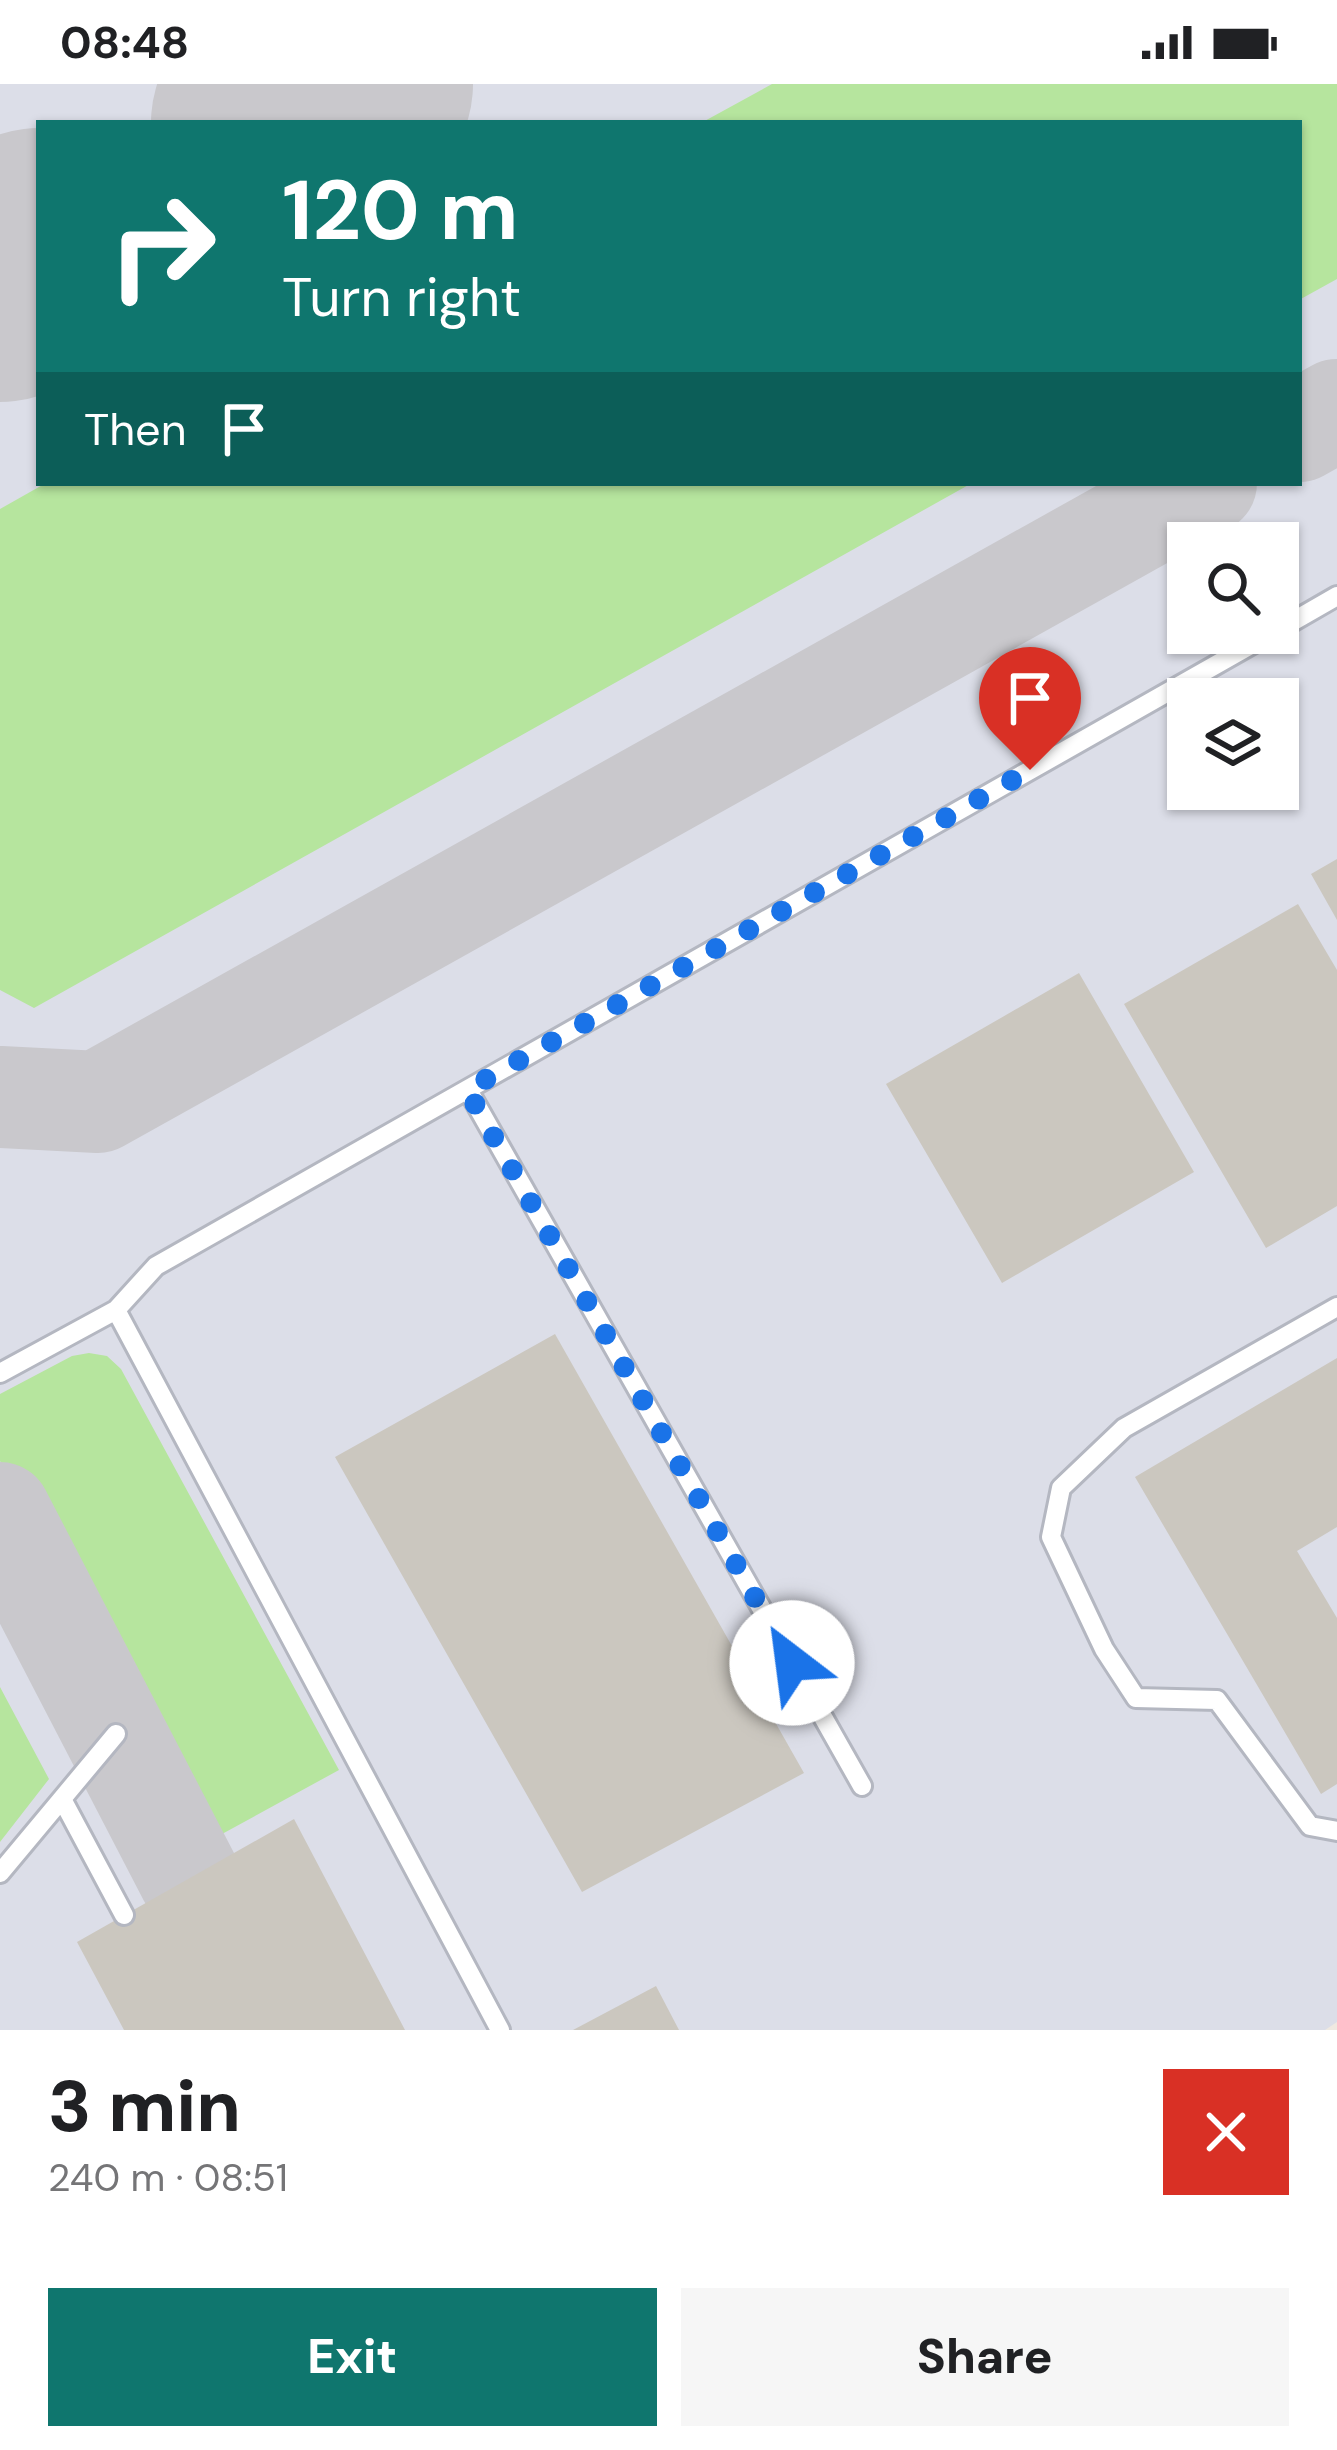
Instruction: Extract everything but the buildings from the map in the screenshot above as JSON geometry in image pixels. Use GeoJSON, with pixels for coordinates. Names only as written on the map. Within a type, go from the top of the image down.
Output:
{"type":"FeatureCollection","features":[{"type":"Feature","properties":{"kind":"lane"},"geometry":{"type":"LineString","coordinates":[[1299,617],[1337,596]]}},
{"type":"Feature","properties":{"kind":"lane"},"geometry":{"type":"LineString","coordinates":[[0,1373],[116,1310],[156,1266],[1235,654]]}},
{"type":"Feature","properties":{"kind":"lane"},"geometry":{"type":"LineString","coordinates":[[467,1090],[862,1786]]}},
{"type":"Feature","properties":{"kind":"lane"},"geometry":{"type":"LineString","coordinates":[[1337,1307],[1124,1428],[1061,1488],[1051,1537],[1104,1649],[1136,1698],[1216,1700],[1310,1826],[1337,1831]]}},
{"type":"Feature","properties":{"kind":"lane"},"geometry":{"type":"LineString","coordinates":[[116,1310],[500,2030]]}},
{"type":"Feature","properties":{"kind":"lane"},"geometry":{"type":"LineString","coordinates":[[0,1873],[116,1734]]}},
{"type":"Feature","properties":{"kind":"lane"},"geometry":{"type":"LineString","coordinates":[[62,1799],[124,1915]]}},
{"type":"Feature","properties":{"kind":"shaded area"},"geometry":{"type":"Polygon","coordinates":[[[0,84],[1337,84],[1337,2022],[1325,2030],[0,2030],[0,84]]]}},
{"type":"Feature","properties":{"kind":"green space"},"geometry":{"type":"Polygon","coordinates":[[[772,84],[1337,84],[1337,279],[1302,298],[1302,120],[706,120],[772,84]]]}},
{"type":"Feature","properties":{"kind":"green space"},"geometry":{"type":"Polygon","coordinates":[[[41,486],[967,486],[34,1008],[0,990],[0,509],[41,486]]]}},
{"type":"Feature","properties":{"kind":"green space"},"geometry":{"type":"Polygon","coordinates":[[[72,1356],[107,1356],[121,1369],[339,1770],[200,1846],[0,1461],[0,1394],[72,1356]]]}},
{"type":"Feature","properties":{"kind":"green space"},"geometry":{"type":"Polygon","coordinates":[[[0,1687],[49,1779],[0,1842],[0,1687]]]}},
{"type":"Feature","properties":{"kind":"taxiway"},"geometry":{"type":"LineString","coordinates":[[263,120],[328,94]]}},
{"type":"Feature","properties":{"kind":"taxiway"},"geometry":{"type":"LineString","coordinates":[[0,218],[36,207]]}},
{"type":"Feature","properties":{"kind":"taxiway"},"geometry":{"type":"LineString","coordinates":[[0,322],[36,297]]}},
{"type":"Feature","properties":{"kind":"taxiway"},"geometry":{"type":"LineString","coordinates":[[1302,429],[1337,410]]}},
{"type":"Feature","properties":{"kind":"taxiway"},"geometry":{"type":"LineString","coordinates":[[0,1097],[98,1102],[1201,486]]}},
{"type":"Feature","properties":{"kind":"taxiway"},"geometry":{"type":"LineString","coordinates":[[0,1513],[189,1877]]}},
{"type":"Feature","properties":{"kind":"runway"},"geometry":{"type":"LineString","coordinates":[[282,120],[347,84]]}},
{"type":"Feature","properties":{"kind":"runway"},"geometry":{"type":"LineString","coordinates":[[0,276],[36,256]]}},
{"type":"Feature","properties":{"kind":"route"},"geometry":{"type":"LineString","coordinates":[[792,1663],[467,1090],[1030,770]]}}]}
